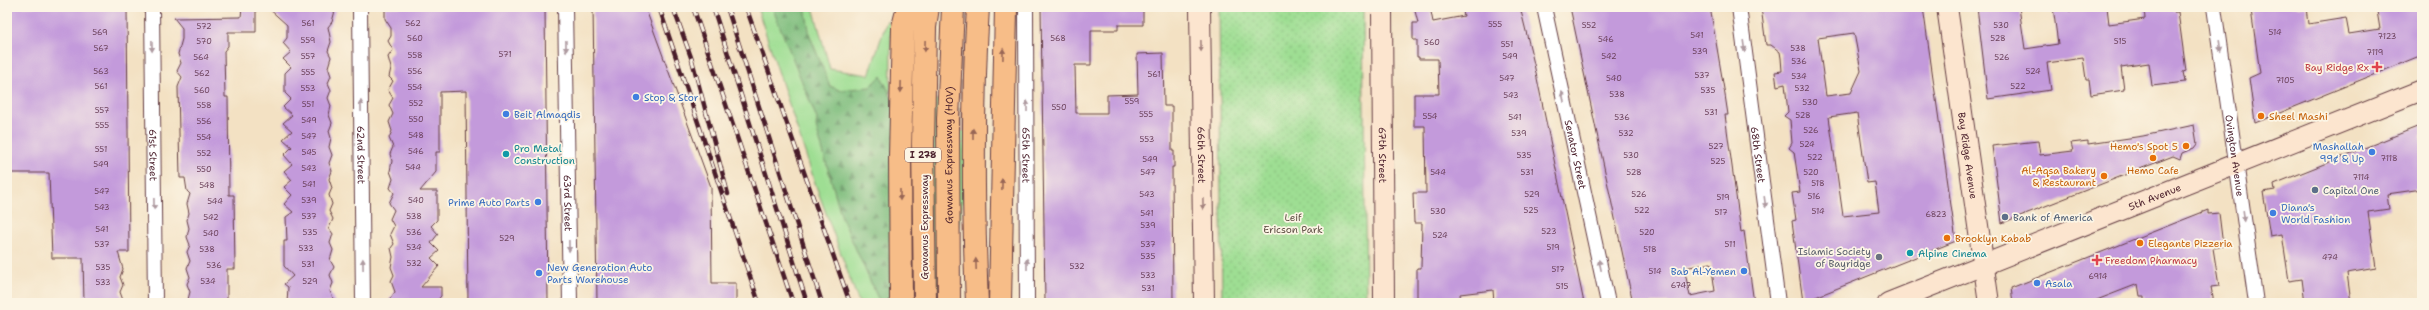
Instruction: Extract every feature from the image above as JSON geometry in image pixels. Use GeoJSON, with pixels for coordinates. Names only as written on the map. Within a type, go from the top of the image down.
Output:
{"type":"FeatureCollection","features":[{"type":"Feature","properties":{"kind":"highway"},"geometry":{"type":"LineString","coordinates":[[901,303],[900,156],[903,27],[908,7]]}},
{"type":"Feature","properties":{"kind":"highway","name":"Gowanus Expressway"},"geometry":{"type":"LineString","coordinates":[[925,303],[924,136],[926,26],[928,7]]}},
{"type":"Feature","properties":{"kind":"highway","name":"Gowanus Expressway (HOV)"},"geometry":{"type":"LineString","coordinates":[[949,303],[948,119],[953,7]]}},
{"type":"Feature","properties":{"kind":"highway"},"geometry":{"type":"LineString","coordinates":[[977,303],[973,204],[973,80],[978,7]]}},
{"type":"Feature","properties":{"kind":"highway"},"geometry":{"type":"LineString","coordinates":[[1000,303],[1005,15]]}},
{"type":"Feature","properties":{"kind":"street","name":"61st Street"},"geometry":{"type":"LineString","coordinates":[[152,7],[155,303]]}},
{"type":"Feature","properties":{"kind":"street","name":"62nd Street"},"geometry":{"type":"LineString","coordinates":[[360,7],[363,303]]}},
{"type":"Feature","properties":{"kind":"street","name":"63rd Street"},"geometry":{"type":"LineString","coordinates":[[565,7],[570,303]]}},
{"type":"Feature","properties":{"kind":"street","name":"65th Street"},"geometry":{"type":"LineString","coordinates":[[1026,7],[1027,303]]}},
{"type":"Feature","properties":{"kind":"street","name":"66th Street"},"geometry":{"type":"LineString","coordinates":[[1200,7],[1204,303]]}},
{"type":"Feature","properties":{"kind":"street","name":"67th Street"},"geometry":{"type":"LineString","coordinates":[[1382,7],[1384,303]]}},
{"type":"Feature","properties":{"kind":"street","name":"Senator Street"},"geometry":{"type":"LineString","coordinates":[[1544,7],[1608,303]]}},
{"type":"Feature","properties":{"kind":"street","name":"68th Street"},"geometry":{"type":"LineString","coordinates":[[1738,7],[1778,303]]}},
{"type":"Feature","properties":{"kind":"street","name":"Bay Ridge Avenue"},"geometry":{"type":"LineString","coordinates":[[1947,7],[1989,303]]}},
{"type":"Feature","properties":{"kind":"street","name":"Ovington Avenue"},"geometry":{"type":"LineString","coordinates":[[2214,7],[2256,303]]}},
{"type":"Feature","properties":{"kind":"street","name":"5th Avenue"},"geometry":{"type":"LineString","coordinates":[[1888,303],[2422,90]]}},
{"type":"Feature","properties":{"kind":"green space"},"geometry":{"type":"Polygon","coordinates":[[[757,7],[813,7],[830,69],[869,75],[887,20],[891,25],[890,181],[906,87],[979,118],[943,303],[859,303],[816,186],[757,7]]]}},
{"type":"Feature","properties":{"kind":"green space"},"geometry":{"type":"Polygon","coordinates":[[[772,7],[805,7],[810,36],[830,86],[839,90],[870,87],[881,76],[910,133],[914,303],[880,303],[842,218],[816,127],[817,119],[772,7]]]}},
{"type":"Feature","properties":{"kind":"green space","name":"Leif Ericson Park"},"geometry":{"type":"Polygon","coordinates":[[[1219,7],[1363,7],[1366,303],[1222,303],[1219,7]]]}},
{"type":"Feature","properties":{"kind":"building"},"geometry":{"type":"Polygon","coordinates":[[[7,7],[127,7],[129,252],[118,252],[123,269],[120,277],[123,285],[120,292],[124,303],[84,303],[83,258],[52,258],[49,173],[7,173],[7,7]]]}},
{"type":"Feature","properties":{"kind":"building"},"geometry":{"type":"Polygon","coordinates":[[[242,7],[256,7],[256,32],[228,32],[228,46],[224,51],[225,97],[228,97],[229,195],[234,195],[235,269],[227,269],[227,303],[187,303],[190,292],[187,284],[190,277],[187,268],[190,261],[187,252],[190,245],[187,237],[189,228],[187,220],[189,213],[187,204],[190,194],[187,191],[185,178],[180,178],[178,87],[182,77],[177,71],[181,63],[178,54],[182,39],[182,28],[174,18],[241,17],[242,7]]]}},
{"type":"Feature","properties":{"kind":"building"},"geometry":{"type":"Polygon","coordinates":[[[267,7],[336,7],[332,22],[328,27],[331,42],[328,51],[331,57],[328,67],[331,76],[328,83],[331,90],[328,98],[331,106],[329,115],[332,123],[329,131],[331,138],[329,147],[332,155],[329,163],[332,171],[329,179],[332,188],[329,195],[332,204],[329,211],[333,219],[329,228],[333,234],[330,243],[333,250],[330,260],[334,267],[330,275],[333,283],[330,291],[335,303],[287,303],[288,287],[284,284],[293,276],[284,266],[284,241],[287,241],[286,217],[293,212],[284,204],[292,195],[284,187],[292,180],[284,171],[292,164],[284,155],[292,147],[283,139],[292,131],[283,123],[292,115],[283,107],[291,99],[285,93],[285,73],[291,67],[283,59],[291,52],[283,43],[287,38],[287,25],[267,7]]]}},
{"type":"Feature","properties":{"kind":"building"},"geometry":{"type":"Polygon","coordinates":[[[385,7],[545,7],[548,303],[468,303],[466,91],[440,92],[440,152],[436,152],[436,172],[420,191],[437,191],[437,220],[431,226],[438,234],[431,243],[439,251],[431,258],[439,266],[421,287],[441,287],[441,296],[435,303],[387,303],[395,292],[391,281],[394,275],[391,267],[393,257],[391,248],[394,244],[390,234],[394,226],[390,219],[394,210],[389,203],[394,193],[390,188],[393,179],[390,171],[392,161],[390,154],[393,147],[389,138],[392,131],[389,122],[393,114],[389,105],[393,98],[388,90],[393,81],[389,77],[391,68],[388,57],[393,50],[388,41],[391,36],[391,28],[385,19],[385,7]]]}},
{"type":"Feature","properties":{"kind":"building","name":"Stop & Stor"},"geometry":{"type":"Polygon","coordinates":[[[593,7],[645,7],[711,187],[712,283],[736,283],[736,303],[597,303],[593,7]]]}},
{"type":"Feature","properties":{"kind":"building"},"geometry":{"type":"Polygon","coordinates":[[[1041,7],[1143,7],[1143,25],[1118,25],[1118,30],[1091,30],[1091,65],[1075,65],[1076,113],[1107,113],[1107,95],[1138,94],[1137,54],[1163,53],[1164,106],[1172,106],[1172,151],[1174,151],[1174,167],[1172,167],[1173,303],[1045,303],[1041,7]]]}},
{"type":"Feature","properties":{"kind":"building"},"geometry":{"type":"Polygon","coordinates":[[[1414,7],[1430,7],[1433,22],[1464,16],[1462,7],[1520,7],[1534,64],[1584,303],[1494,303],[1493,290],[1460,294],[1461,303],[1417,303],[1417,268],[1421,268],[1422,223],[1414,223],[1413,193],[1426,193],[1425,126],[1414,126],[1414,94],[1439,94],[1438,59],[1419,59],[1419,57],[1417,57],[1417,40],[1413,40],[1413,23],[1418,23],[1414,7]]]}},
{"type":"Feature","properties":{"kind":"building"},"geometry":{"type":"Polygon","coordinates":[[[1570,7],[1710,7],[1728,115],[1725,115],[1741,232],[1744,231],[1754,303],[1633,303],[1570,7]],[[1711,263],[1684,268],[1690,296],[1715,291],[1711,263]]]}},
{"type":"Feature","properties":{"kind":"building"},"geometry":{"type":"Polygon","coordinates":[[[1761,7],[1923,7],[1956,241],[1803,302],[1792,221],[1796,220],[1792,193],[1800,192],[1794,152],[1789,148],[1792,143],[1790,120],[1784,116],[1788,112],[1785,84],[1777,86],[1775,72],[1782,71],[1780,52],[1771,45],[1766,45],[1761,7]],[[1854,33],[1818,38],[1826,96],[1851,93],[1861,71],[1854,33]],[[1857,113],[1829,117],[1843,216],[1879,212],[1875,182],[1867,183],[1857,113]]]}},
{"type":"Feature","properties":{"kind":"building"},"geometry":{"type":"Polygon","coordinates":[[[1977,7],[2019,7],[2025,49],[2058,44],[2053,7],[2068,7],[2069,11],[2107,7],[2109,24],[2145,19],[2144,7],[2174,7],[2174,12],[2178,12],[2186,71],[2183,72],[2185,82],[2152,86],[2149,63],[2121,67],[2124,90],[2091,95],[2089,79],[2086,79],[2083,58],[2047,63],[2051,90],[1988,99],[1977,7]]]}},
{"type":"Feature","properties":{"kind":"building"},"geometry":{"type":"Polygon","coordinates":[[[2269,7],[2306,7],[2308,24],[2346,18],[2349,34],[2380,29],[2377,11],[2396,7],[2419,7],[2422,27],[2422,55],[2255,123],[2249,78],[2260,73],[2251,10],[2269,7]]]}},
{"type":"Feature","properties":{"kind":"building"},"geometry":{"type":"Polygon","coordinates":[[[2194,125],[2197,144],[2194,148],[2182,153],[2180,159],[2173,156],[2002,223],[1992,146],[2038,141],[2040,155],[2073,151],[2071,143],[2088,141],[2088,144],[2143,136],[2194,125]]]}},
{"type":"Feature","properties":{"kind":"building"},"geometry":{"type":"Polygon","coordinates":[[[2422,125],[2422,189],[2387,194],[2389,209],[2368,212],[2376,268],[2347,273],[2351,303],[2305,303],[2302,279],[2289,281],[2282,234],[2270,236],[2263,192],[2275,190],[2274,184],[2422,125]]]}},
{"type":"Feature","properties":{"kind":"building"},"geometry":{"type":"Polygon","coordinates":[[[2208,210],[2208,214],[2219,213],[2223,246],[2213,248],[2219,286],[2211,287],[2214,303],[2144,303],[2144,296],[2140,296],[2138,284],[2089,303],[2013,303],[2011,288],[2208,210]]]}},
{"type":"Feature","properties":{"kind":"tunnel"},"geometry":{"type":"LineString","coordinates":[[956,50],[961,73],[965,141]]}},
{"type":"Feature","properties":{"kind":"railway"},"geometry":{"type":"LineString","coordinates":[[659,7],[759,303]]}},
{"type":"Feature","properties":{"kind":"railway"},"geometry":{"type":"LineString","coordinates":[[673,7],[692,60],[728,194]]}},
{"type":"Feature","properties":{"kind":"railway"},"geometry":{"type":"LineString","coordinates":[[693,7],[793,303]]}},
{"type":"Feature","properties":{"kind":"railway"},"geometry":{"type":"LineString","coordinates":[[713,7],[807,303]]}},
{"type":"Feature","properties":{"kind":"railway"},"geometry":{"type":"LineString","coordinates":[[727,7],[822,303]]}},
{"type":"Feature","properties":{"kind":"railway"},"geometry":{"type":"LineString","coordinates":[[746,7],[850,303]]}},
{"type":"Feature","properties":{"kind":"place","name":"Bay Ridge Rx"},"geometry":{"type":"Point","coordinates":[2377,67]}},
{"type":"Feature","properties":{"kind":"place","name":"Stop & Stor"},"geometry":{"type":"Point","coordinates":[636,97]}},
{"type":"Feature","properties":{"kind":"place","name":"Beit Almaqdis"},"geometry":{"type":"Point","coordinates":[506,114]}},
{"type":"Feature","properties":{"kind":"place","name":"Sheel Mashi"},"geometry":{"type":"Point","coordinates":[2261,116]}},
{"type":"Feature","properties":{"kind":"place","name":"Hemo's Spot 5"},"geometry":{"type":"Point","coordinates":[2186,146]}},
{"type":"Feature","properties":{"kind":"place","name":"Mashallah 99¢ & Up"},"geometry":{"type":"Point","coordinates":[2372,152]}},
{"type":"Feature","properties":{"kind":"place","name":"Pro Metal Construction"},"geometry":{"type":"Point","coordinates":[506,154]}},
{"type":"Feature","properties":{"kind":"place","name":"Hemo Cafe"},"geometry":{"type":"Point","coordinates":[2153,158]}},
{"type":"Feature","properties":{"kind":"place","name":"Al-Aqsa Bakery & Restaurant"},"geometry":{"type":"Point","coordinates":[2104,176]}},
{"type":"Feature","properties":{"kind":"place","name":"Capital One"},"geometry":{"type":"Point","coordinates":[2315,190]}},
{"type":"Feature","properties":{"kind":"place","name":"Prime Auto Parts"},"geometry":{"type":"Point","coordinates":[538,202]}},
{"type":"Feature","properties":{"kind":"place","name":"Diana's World Fashion"},"geometry":{"type":"Point","coordinates":[2273,213]}},
{"type":"Feature","properties":{"kind":"place","name":"Bank of America"},"geometry":{"type":"Point","coordinates":[2005,217]}},
{"type":"Feature","properties":{"kind":"place","name":"Brooklyn Kabab"},"geometry":{"type":"Point","coordinates":[1947,238]}},
{"type":"Feature","properties":{"kind":"place","name":"Elegante Pizzeria"},"geometry":{"type":"Point","coordinates":[2140,243]}},
{"type":"Feature","properties":{"kind":"place","name":"Alpine Cinema"},"geometry":{"type":"Point","coordinates":[1910,253]}},
{"type":"Feature","properties":{"kind":"place","name":"Islamic Society of Bayridge"},"geometry":{"type":"Point","coordinates":[1879,257]}},
{"type":"Feature","properties":{"kind":"place","name":"Freedom Pharmacy"},"geometry":{"type":"Point","coordinates":[2097,260]}},
{"type":"Feature","properties":{"kind":"place","name":"Bab Al-Yemen"},"geometry":{"type":"Point","coordinates":[1744,271]}},
{"type":"Feature","properties":{"kind":"place","name":"New Generation Auto Parts Warehouse"},"geometry":{"type":"Point","coordinates":[539,273]}},
{"type":"Feature","properties":{"kind":"place","name":"Asala"},"geometry":{"type":"Point","coordinates":[2037,283]}}]}
